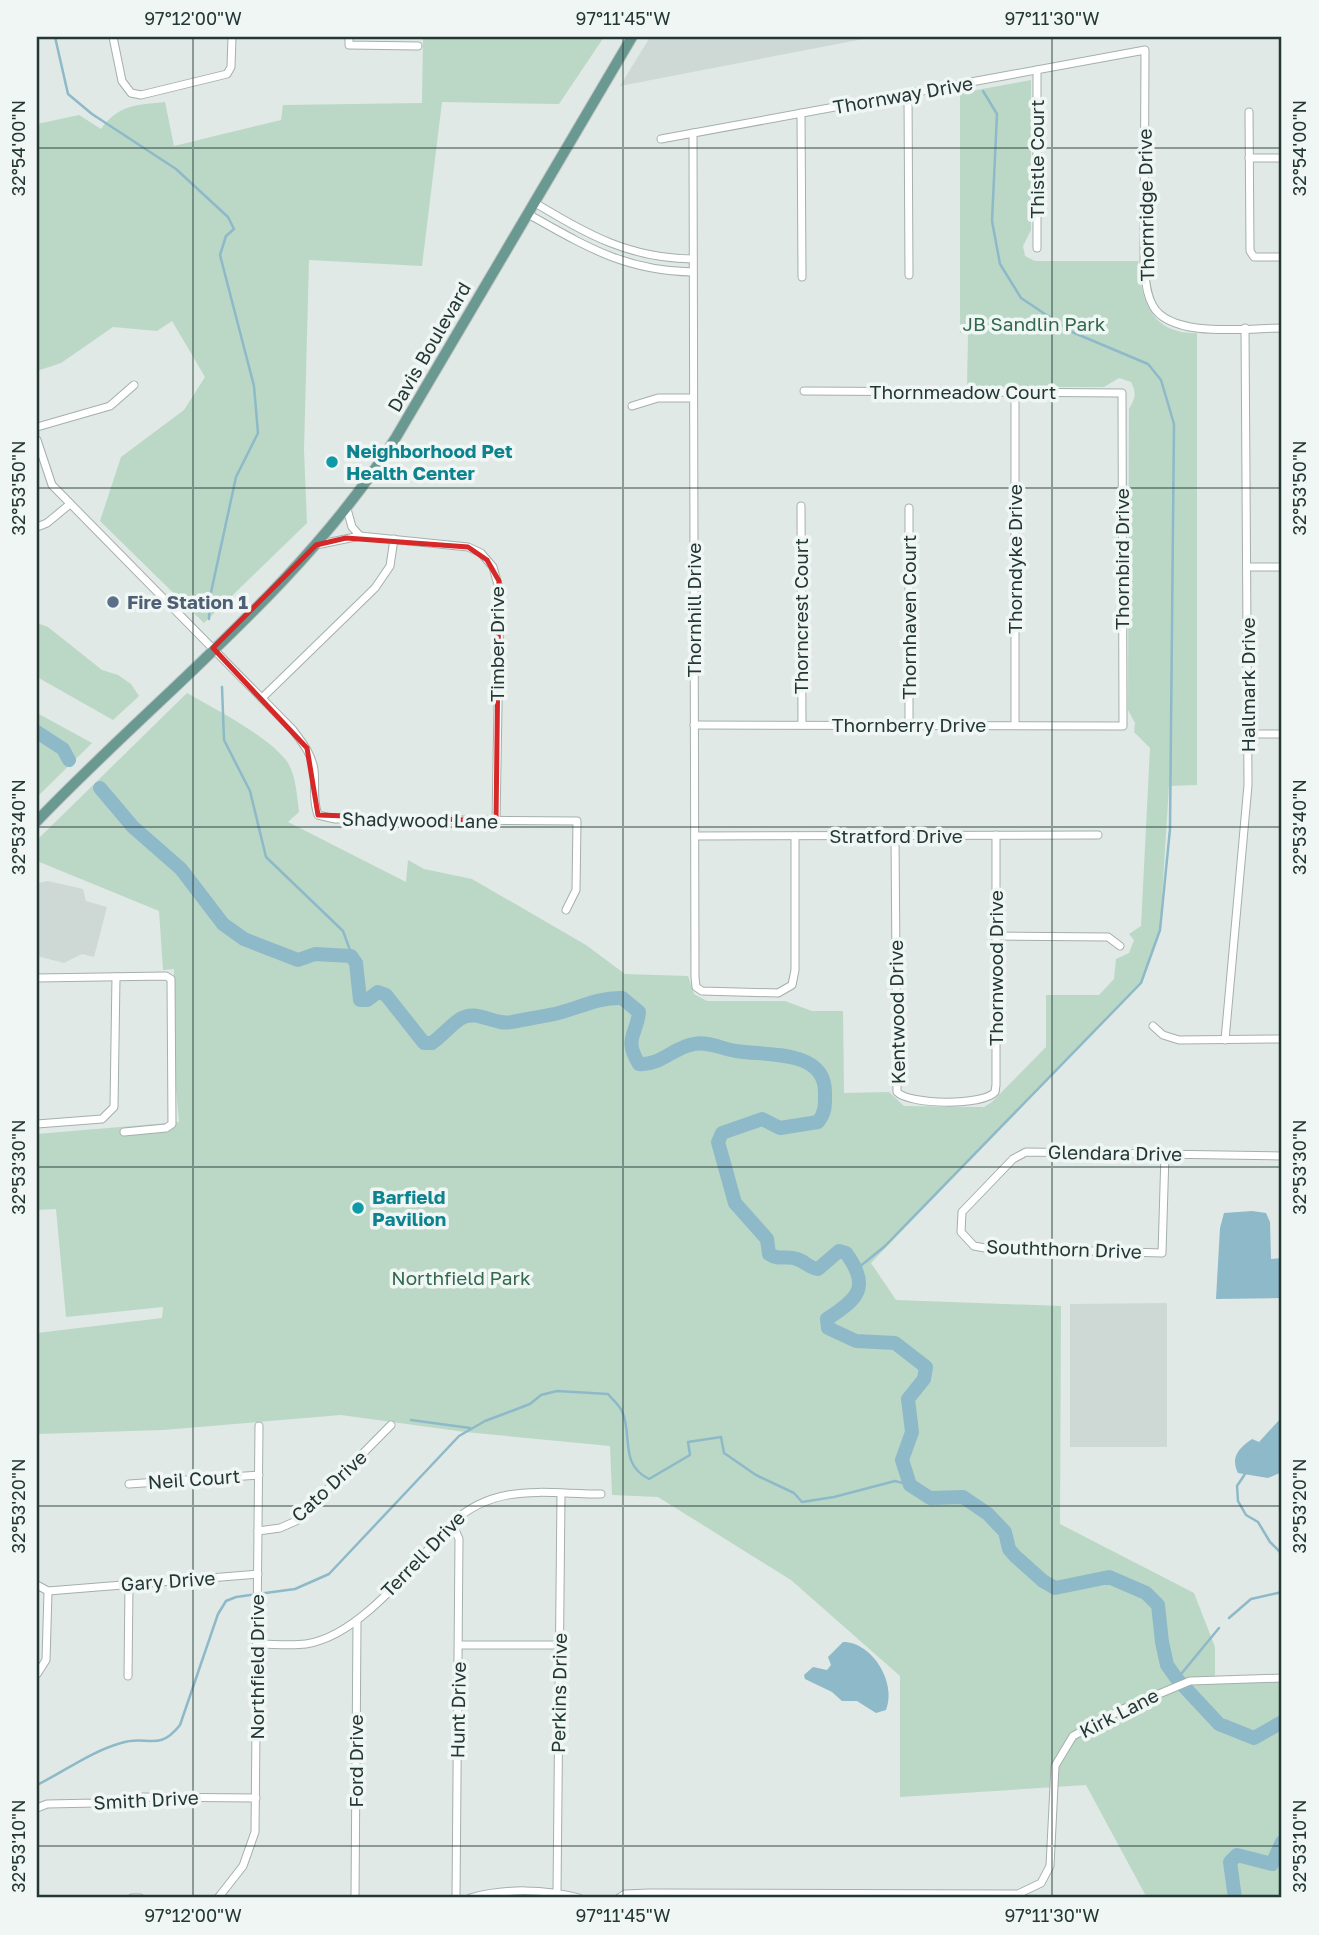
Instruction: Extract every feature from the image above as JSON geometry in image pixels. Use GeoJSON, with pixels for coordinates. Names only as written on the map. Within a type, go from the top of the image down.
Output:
{"type":"FeatureCollection","features":[{"type":"Feature","properties":{"kind":"main road","name":"Davis Boulevard"},"geometry":{"type":"LineString","coordinates":[[37,821],[316,545],[347,509],[396,439],[632,37]]}},
{"type":"Feature","properties":{"kind":"street"},"geometry":{"type":"LineString","coordinates":[[113,37],[122,81],[131,93],[141,95],[228,74],[231,67],[232,37]]}},
{"type":"Feature","properties":{"kind":"street"},"geometry":{"type":"LineString","coordinates":[[349,41],[418,46]]}},
{"type":"Feature","properties":{"kind":"street","name":"Thornway Drive"},"geometry":{"type":"LineString","coordinates":[[661,139],[1145,50]]}},
{"type":"Feature","properties":{"kind":"street","name":"Thornridge Drive"},"geometry":{"type":"LineString","coordinates":[[1145,50],[1144,268],[1147,292],[1154,308],[1181,326],[1282,328]]}},
{"type":"Feature","properties":{"kind":"street","name":"Thistle Court"},"geometry":{"type":"LineString","coordinates":[[1037,70],[1037,248]]}},
{"type":"Feature","properties":{"kind":"street"},"geometry":{"type":"LineString","coordinates":[[908,94],[909,275]]}},
{"type":"Feature","properties":{"kind":"street"},"geometry":{"type":"LineString","coordinates":[[1249,112],[1250,251],[1254,257],[1282,257]]}},
{"type":"Feature","properties":{"kind":"street"},"geometry":{"type":"LineString","coordinates":[[801,113],[802,277]]}},
{"type":"Feature","properties":{"kind":"street","name":"Thornhill Drive"},"geometry":{"type":"LineString","coordinates":[[693,133],[696,987],[711,993],[778,993],[792,985],[795,970],[794,836]]}},
{"type":"Feature","properties":{"kind":"street"},"geometry":{"type":"LineString","coordinates":[[1249,158],[1282,158]]}},
{"type":"Feature","properties":{"kind":"street"},"geometry":{"type":"LineString","coordinates":[[535,203],[621,249],[656,258],[693,259]]}},
{"type":"Feature","properties":{"kind":"street"},"geometry":{"type":"LineString","coordinates":[[528,215],[612,259],[652,269],[693,272]]}},
{"type":"Feature","properties":{"kind":"street","name":"Hallmark Drive"},"geometry":{"type":"LineString","coordinates":[[1226,1040],[1247,796],[1245,328]]}},
{"type":"Feature","properties":{"kind":"street"},"geometry":{"type":"LineString","coordinates":[[37,427],[110,406],[134,386]]}},
{"type":"Feature","properties":{"kind":"street","name":"Thornmeadow Court"},"geometry":{"type":"LineString","coordinates":[[804,391],[1122,393]]}},
{"type":"Feature","properties":{"kind":"street","name":"Thorndyke Drive"},"geometry":{"type":"LineString","coordinates":[[1015,392],[1015,726]]}},
{"type":"Feature","properties":{"kind":"street","name":"Thornbird Drive"},"geometry":{"type":"LineString","coordinates":[[1122,393],[1123,726]]}},
{"type":"Feature","properties":{"kind":"street"},"geometry":{"type":"LineString","coordinates":[[632,406],[658,398],[694,398]]}},
{"type":"Feature","properties":{"kind":"street","name":"Shadywood Lane"},"geometry":{"type":"LineString","coordinates":[[37,440],[46,474],[69,504],[262,698],[307,748],[314,769],[313,802],[318,815],[335,819],[577,821],[576,890],[566,910]]}},
{"type":"Feature","properties":{"kind":"street"},"geometry":{"type":"LineString","coordinates":[[37,527],[47,523],[69,504]]}},
{"type":"Feature","properties":{"kind":"street","name":"Thorncrest Court"},"geometry":{"type":"LineString","coordinates":[[801,506],[802,725]]}},
{"type":"Feature","properties":{"kind":"street","name":"Thornhaven Court"},"geometry":{"type":"LineString","coordinates":[[909,508],[909,725]]}},
{"type":"Feature","properties":{"kind":"street"},"geometry":{"type":"LineString","coordinates":[[347,509],[352,527],[360,536]]}},
{"type":"Feature","properties":{"kind":"street","name":"Timber Drive"},"geometry":{"type":"LineString","coordinates":[[316,545],[360,536],[468,547],[487,560],[497,576],[500,592],[496,821]]}},
{"type":"Feature","properties":{"kind":"street"},"geometry":{"type":"LineString","coordinates":[[262,698],[375,588],[390,566],[394,539]]}},
{"type":"Feature","properties":{"kind":"street"},"geometry":{"type":"LineString","coordinates":[[1247,567],[1282,567]]}},
{"type":"Feature","properties":{"kind":"street","name":"Thornberry Drive"},"geometry":{"type":"LineString","coordinates":[[694,725],[1123,726]]}},
{"type":"Feature","properties":{"kind":"street"},"geometry":{"type":"LineString","coordinates":[[1248,734],[1282,734]]}},
{"type":"Feature","properties":{"kind":"street","name":"Thornwood Drive"},"geometry":{"type":"LineString","coordinates":[[990,1098],[996,1085],[996,835]]}},
{"type":"Feature","properties":{"kind":"street","name":"Stratford Drive"},"geometry":{"type":"LineString","coordinates":[[695,836],[1098,835]]}},
{"type":"Feature","properties":{"kind":"street","name":"Kentwood Drive"},"geometry":{"type":"LineString","coordinates":[[895,836],[897,1092],[908,1101],[983,1101],[990,1098]]}},
{"type":"Feature","properties":{"kind":"street"},"geometry":{"type":"LineString","coordinates":[[996,936],[1108,937],[1120,946]]}},
{"type":"Feature","properties":{"kind":"street"},"geometry":{"type":"LineString","coordinates":[[37,978],[166,976],[171,983],[172,1124],[166,1128],[124,1132]]}},
{"type":"Feature","properties":{"kind":"street"},"geometry":{"type":"LineString","coordinates":[[37,1124],[102,1119],[111,1113],[116,1098],[116,977]]}},
{"type":"Feature","properties":{"kind":"street"},"geometry":{"type":"LineString","coordinates":[[1153,1026],[1170,1039],[1282,1039]]}},
{"type":"Feature","properties":{"kind":"street","name":"Glendara Drive"},"geometry":{"type":"LineString","coordinates":[[969,1205],[1013,1159],[1026,1152],[1282,1156]]}},
{"type":"Feature","properties":{"kind":"street","name":"Souththorn Drive"},"geometry":{"type":"LineString","coordinates":[[969,1205],[960,1219],[961,1233],[974,1246],[1162,1253],[1165,1154]]}},
{"type":"Feature","properties":{"kind":"street","name":"Cato Drive"},"geometry":{"type":"LineString","coordinates":[[258,1531],[280,1528],[296,1521],[391,1425]]}},
{"type":"Feature","properties":{"kind":"street","name":"Northfield Drive"},"geometry":{"type":"LineString","coordinates":[[218,1898],[248,1856],[256,1832],[259,1426]]}},
{"type":"Feature","properties":{"kind":"street","name":"Neil Court"},"geometry":{"type":"LineString","coordinates":[[129,1484],[258,1475]]}},
{"type":"Feature","properties":{"kind":"street","name":"Perkins Drive"},"geometry":{"type":"LineString","coordinates":[[557,1892],[561,1494]]}},
{"type":"Feature","properties":{"kind":"street","name":"Terrell Drive"},"geometry":{"type":"LineString","coordinates":[[257,1644],[304,1644],[332,1636],[357,1623],[468,1507],[490,1497],[601,1494]]}},
{"type":"Feature","properties":{"kind":"street","name":"Hunt Drive"},"geometry":{"type":"LineString","coordinates":[[452,1523],[459,1539],[456,1898]]}},
{"type":"Feature","properties":{"kind":"street","name":"Gary Drive"},"geometry":{"type":"LineString","coordinates":[[48,1591],[258,1574]]}},
{"type":"Feature","properties":{"kind":"street"},"geometry":{"type":"LineString","coordinates":[[128,1676],[129,1584]]}},
{"type":"Feature","properties":{"kind":"street"},"geometry":{"type":"LineString","coordinates":[[37,1585],[48,1591],[46,1660],[38,1673]]}},
{"type":"Feature","properties":{"kind":"street","name":"Ford Drive"},"geometry":{"type":"LineString","coordinates":[[355,1898],[357,1623]]}},
{"type":"Feature","properties":{"kind":"street"},"geometry":{"type":"LineString","coordinates":[[459,1645],[559,1645]]}},
{"type":"Feature","properties":{"kind":"street","name":"Kirk Lane"},"geometry":{"type":"LineString","coordinates":[[619,1898],[625,1894],[649,1892],[1003,1896],[1031,1889],[1045,1878],[1050,1866],[1053,1783],[1060,1754],[1081,1730],[1171,1687],[1190,1681],[1282,1678]]}},
{"type":"Feature","properties":{"kind":"street","name":"Smith Drive"},"geometry":{"type":"LineString","coordinates":[[37,1808],[47,1804],[97,1803],[137,1797],[257,1798]]}},
{"type":"Feature","properties":{"kind":"street"},"geometry":{"type":"LineString","coordinates":[[470,1898],[502,1892],[557,1892],[579,1898]]}},
{"type":"Feature","properties":{"kind":"street"},"geometry":{"type":"LineString","coordinates":[[132,1898],[139,1898]]}},
{"type":"Feature","properties":{"kind":"highlighted area"},"geometry":{"type":"Polygon","coordinates":[[[346,538],[468,547],[487,560],[499,581],[496,821],[318,815],[307,748],[213,648],[316,545],[346,538]]]}},
{"type":"Feature","properties":{"kind":"shaded area"},"geometry":{"type":"Polygon","coordinates":[[[650,37],[874,37],[620,86],[650,37]]]}},
{"type":"Feature","properties":{"kind":"shaded area"},"geometry":{"type":"Polygon","coordinates":[[[48,881],[83,889],[86,901],[107,907],[94,957],[82,954],[64,963],[37,956],[37,883],[48,881]]]}},
{"type":"Feature","properties":{"kind":"shaded area"},"geometry":{"type":"Polygon","coordinates":[[[1167,1303],[1167,1447],[1070,1447],[1070,1304],[1167,1303]]]}},
{"type":"Feature","properties":{"kind":"green space"},"geometry":{"type":"Polygon","coordinates":[[[423,37],[604,37],[559,104],[442,102],[422,266],[309,260],[304,450],[307,523],[204,623],[100,521],[121,457],[184,410],[205,377],[172,321],[157,331],[113,327],[61,363],[37,371],[37,124],[79,115],[101,129],[115,115],[129,107],[165,102],[174,146],[281,120],[283,105],[422,103],[423,37]]]}},
{"type":"Feature","properties":{"kind":"green space"},"geometry":{"type":"Polygon","coordinates":[[[1031,80],[1031,230],[1023,246],[1025,256],[1035,261],[1138,261],[1146,301],[1158,321],[1181,332],[1197,333],[1197,785],[1169,786],[1160,930],[1141,983],[871,1263],[896,1300],[1061,1306],[1060,1524],[1194,1593],[1215,1647],[1215,1682],[1282,1682],[1282,1898],[1147,1898],[1086,1785],[900,1797],[900,1676],[791,1580],[658,1497],[612,1495],[610,1446],[465,1432],[341,1415],[163,1430],[37,1434],[37,1333],[162,1318],[163,1307],[66,1317],[56,1209],[37,1210],[37,1134],[179,1122],[172,1044],[174,969],[163,970],[159,911],[37,861],[37,840],[187,693],[269,743],[288,763],[294,780],[299,812],[288,822],[406,882],[408,860],[424,869],[472,879],[586,945],[625,974],[688,976],[694,994],[707,1001],[785,1001],[812,1011],[843,1011],[844,1093],[889,1092],[904,1106],[984,1107],[1046,1047],[1046,995],[1099,995],[1114,979],[1116,959],[1129,953],[1134,940],[1129,934],[1141,926],[1150,748],[1134,732],[1135,723],[1128,710],[1129,409],[1135,393],[1131,382],[1119,378],[1104,387],[967,387],[968,334],[960,333],[960,93],[1031,80]]]}},
{"type":"Feature","properties":{"kind":"green space"},"geometry":{"type":"Polygon","coordinates":[[[37,623],[48,627],[102,670],[118,675],[131,684],[139,696],[113,720],[37,677],[37,623]]]}},
{"type":"Feature","properties":{"kind":"green space"},"geometry":{"type":"Polygon","coordinates":[[[37,713],[92,743],[37,797],[37,713]]]}},
{"type":"Feature","properties":{"kind":"water"},"geometry":{"type":"Polygon","coordinates":[[[1224,1213],[1266,1213],[1270,1222],[1271,1259],[1282,1258],[1282,1298],[1216,1299],[1220,1228],[1224,1213]]]}},
{"type":"Feature","properties":{"kind":"water"},"geometry":{"type":"Polygon","coordinates":[[[1282,1417],[1282,1472],[1268,1478],[1238,1473],[1235,1458],[1240,1449],[1252,1439],[1259,1442],[1282,1417]]]}},
{"type":"Feature","properties":{"kind":"water"},"geometry":{"type":"Polygon","coordinates":[[[843,1642],[864,1649],[880,1666],[888,1688],[886,1710],[876,1713],[857,1701],[842,1701],[832,1692],[805,1679],[804,1675],[813,1667],[827,1670],[831,1665],[828,1657],[843,1642]]]}},
{"type":"Feature","properties":{"kind":"waterway"},"geometry":{"type":"LineString","coordinates":[[55,37],[68,94],[92,114],[176,169],[228,217],[234,229],[226,236],[220,255],[254,386],[258,433],[236,477],[210,597],[209,619]]}},
{"type":"Feature","properties":{"kind":"waterway"},"geometry":{"type":"LineString","coordinates":[[858,1268],[885,1246],[1141,983],[1160,930],[1170,829],[1174,424],[1161,380],[1148,364],[1072,332],[1021,298],[1000,264],[992,221],[997,114],[983,91]]}},
{"type":"Feature","properties":{"kind":"waterway"},"geometry":{"type":"LineString","coordinates":[[222,687],[224,740],[250,791],[266,857],[343,931],[354,961]]}},
{"type":"Feature","properties":{"kind":"waterway"},"geometry":{"type":"LineString","coordinates":[[37,732],[63,749],[69,760]]}},
{"type":"Feature","properties":{"kind":"waterway"},"geometry":{"type":"LineString","coordinates":[[100,788],[133,827],[181,869],[223,924],[244,939],[298,960],[315,954],[351,956],[356,963],[360,1000],[367,1000],[378,992],[386,995],[424,1043],[432,1043],[466,1016],[479,1016],[505,1023],[622,998],[639,1012],[631,1042],[639,1064],[654,1062],[699,1043],[736,1051],[792,1057],[815,1068],[822,1078],[825,1092],[824,1111],[818,1122],[780,1128],[762,1119],[722,1133],[718,1142],[735,1203],[767,1239],[769,1254],[797,1259],[818,1269],[839,1251],[846,1253],[854,1265],[858,1275],[858,1291],[847,1305],[827,1319],[828,1328],[856,1341],[895,1343],[926,1367],[924,1379],[908,1399],[912,1432],[902,1460],[910,1485],[930,1498],[963,1497],[988,1514],[1005,1532],[1009,1549],[1015,1556],[1055,1588],[1109,1577],[1146,1593],[1158,1605],[1167,1665],[1219,1724],[1254,1738],[1282,1722]]}},
{"type":"Feature","properties":{"kind":"waterway"},"geometry":{"type":"LineString","coordinates":[[37,1785],[110,1747],[130,1741],[159,1741],[172,1733],[180,1725],[218,1614],[226,1601],[236,1597],[295,1589],[329,1574],[459,1436],[485,1421],[530,1404],[541,1395],[557,1391],[608,1394],[622,1411],[628,1449],[634,1466],[649,1479],[690,1455],[688,1442],[721,1437],[724,1453],[756,1475],[794,1493],[802,1502],[834,1497],[895,1481],[910,1485]]}},
{"type":"Feature","properties":{"kind":"waterway"},"geometry":{"type":"LineString","coordinates":[[411,1420],[470,1428]]}},
{"type":"Feature","properties":{"kind":"waterway"},"geometry":{"type":"LineString","coordinates":[[1245,1474],[1237,1486],[1238,1501],[1246,1515],[1258,1522],[1270,1542],[1282,1554]]}},
{"type":"Feature","properties":{"kind":"waterway"},"geometry":{"type":"LineString","coordinates":[[1229,1618],[1251,1599],[1282,1592]]}},
{"type":"Feature","properties":{"kind":"waterway"},"geometry":{"type":"LineString","coordinates":[[1177,1679],[1219,1628]]}},
{"type":"Feature","properties":{"kind":"waterway"},"geometry":{"type":"LineString","coordinates":[[1235,1898],[1230,1862],[1237,1855],[1272,1864],[1282,1842]]}},
{"type":"Feature","properties":{"kind":"place","name":"Neighborhood Pet Health Center"},"geometry":{"type":"Point","coordinates":[332,462]}},
{"type":"Feature","properties":{"kind":"place","name":"Fire Station 1"},"geometry":{"type":"Point","coordinates":[113,602]}},
{"type":"Feature","properties":{"kind":"place","name":"Barfield Pavilion"},"geometry":{"type":"Point","coordinates":[358,1208]}},
{"type":"Feature","properties":{"kind":"park label","name":"JB Sandlin Park"},"geometry":{"type":"Point","coordinates":[1034,324]}},
{"type":"Feature","properties":{"kind":"park label","name":"Northfield Park"},"geometry":{"type":"Point","coordinates":[461,1278]}}]}
